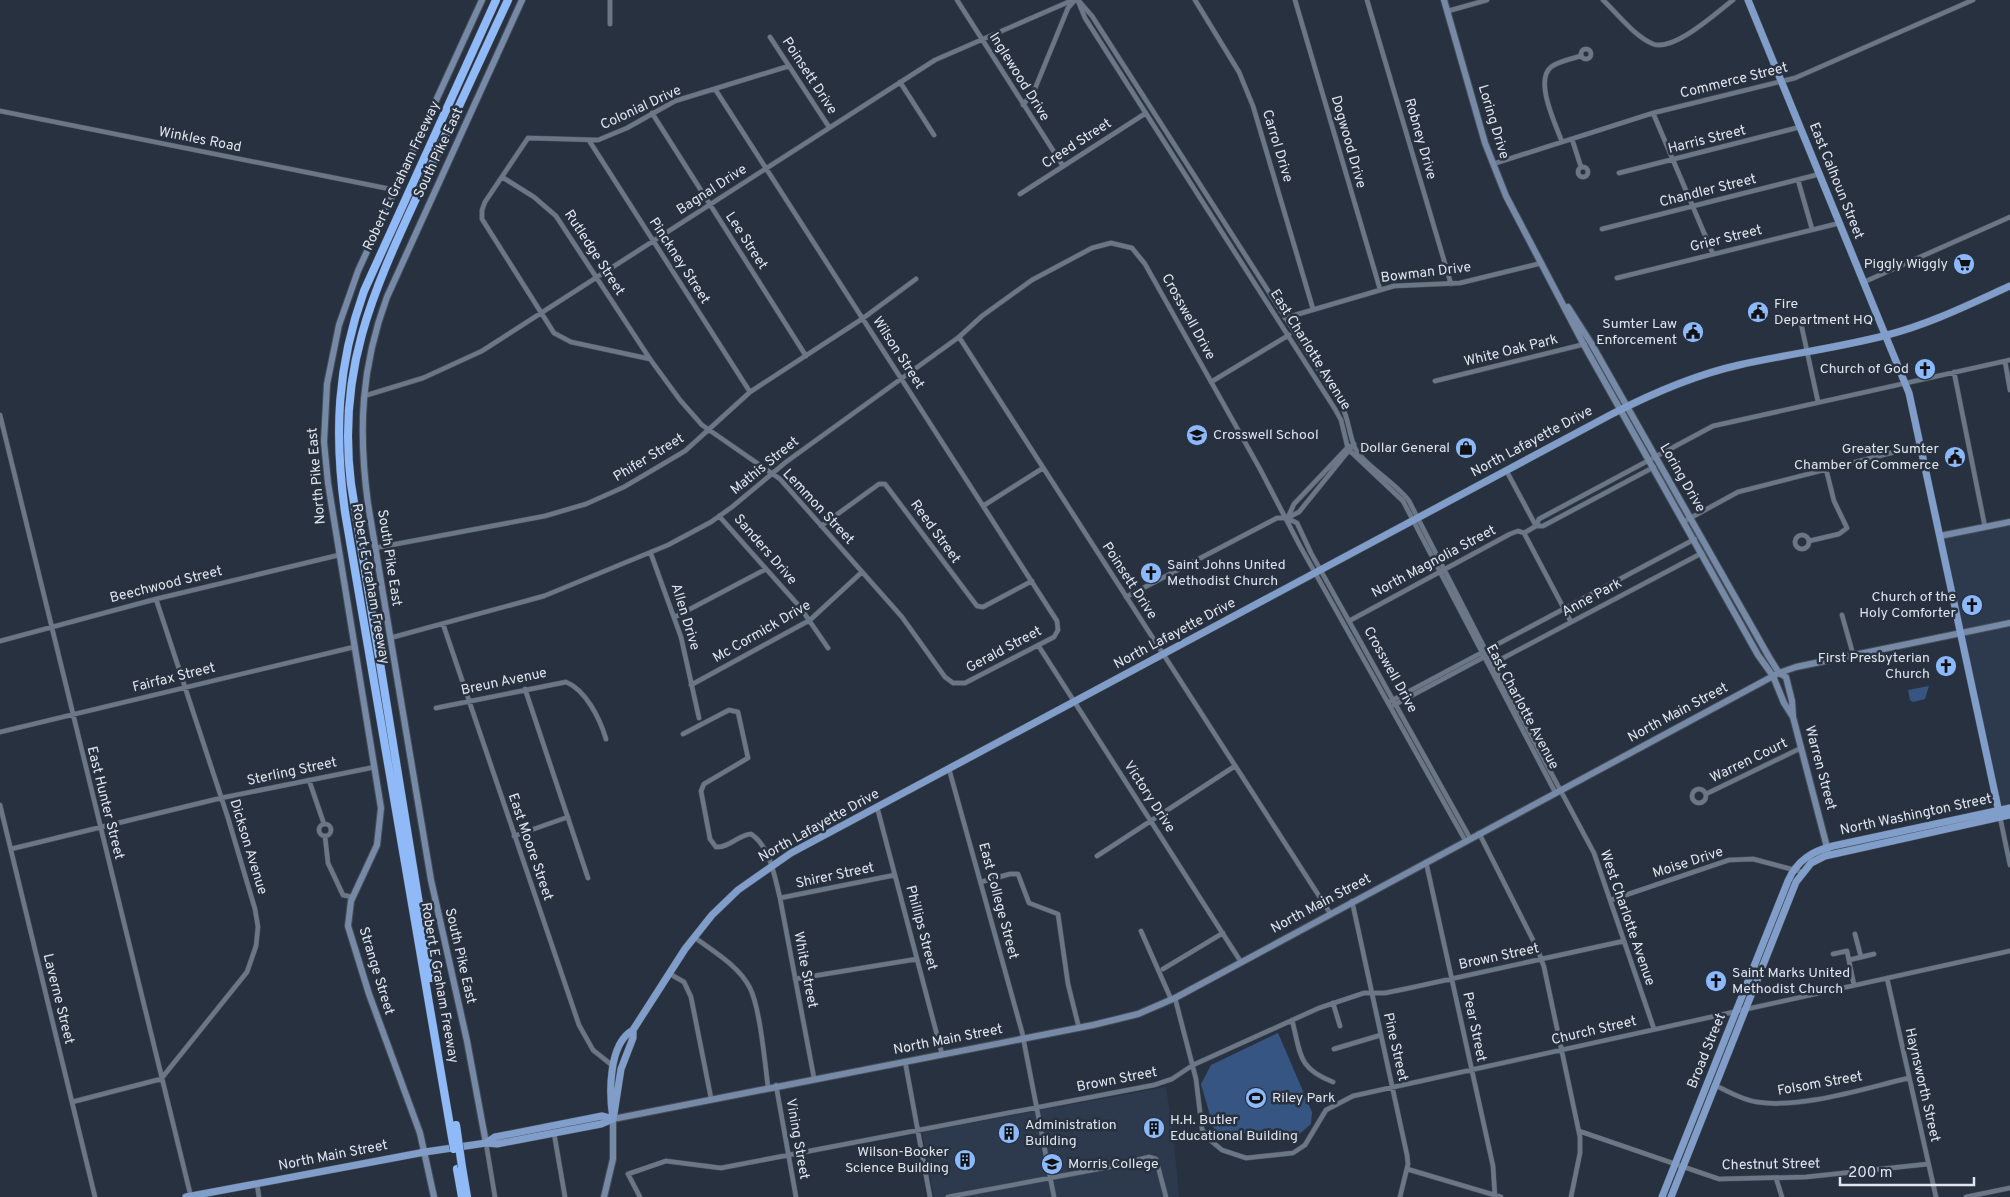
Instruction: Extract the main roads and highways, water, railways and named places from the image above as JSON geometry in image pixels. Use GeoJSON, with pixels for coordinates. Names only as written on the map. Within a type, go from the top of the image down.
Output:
{"type":"FeatureCollection","features":[{"type":"Feature","properties":{"kind":"highway","name":"Robert E Graham Freeway"},"geometry":{"type":"LineString","coordinates":[[467,1197],[460,1167],[440,1044],[345,512],[338,457],[338,414],[348,341],[364,291],[496,0]]}},
{"type":"Feature","properties":{"kind":"highway","name":"Robert E Graham Freeway"},"geometry":{"type":"LineString","coordinates":[[434,1013],[352,492],[347,445],[348,411],[356,354],[373,296],[508,0]]}},
{"type":"Feature","properties":{"kind":"highway","name":"Robert E Graham Freeway"},"geometry":{"type":"LineString","coordinates":[[460,1167],[462,1197]]}},
{"type":"Feature","properties":{"kind":"main road","name":"East Calhoun Street"},"geometry":{"type":"LineString","coordinates":[[1748,0],[1906,383],[1922,445],[1999,814]]}},
{"type":"Feature","properties":{"kind":"main road","name":"North Lafayette Drive"},"geometry":{"type":"LineString","coordinates":[[613,1118],[610,1098],[613,1066],[630,1032],[694,937],[727,899],[771,866],[1506,470],[1659,391],[1709,373],[1739,365],[1807,353],[1886,335],[1949,314],[2010,286]]}},
{"type":"Feature","properties":{"kind":"main road","name":"North Washington Street"},"geometry":{"type":"LineString","coordinates":[[1828,851],[1999,814],[2010,808]]}},
{"type":"Feature","properties":{"kind":"main road","name":"North Washington Street"},"geometry":{"type":"LineString","coordinates":[[1999,814],[2010,815]]}},
{"type":"Feature","properties":{"kind":"main road","name":"Broad Street"},"geometry":{"type":"LineString","coordinates":[[1671,1197],[1679,1167],[1711,1084],[1736,1011],[1788,881],[1794,870],[1805,858],[1828,851]]}},
{"type":"Feature","properties":{"kind":"main road","name":"Broad Street"},"geometry":{"type":"LineString","coordinates":[[1711,1084],[1745,1009],[1796,882],[1811,863],[1828,851]]}},
{"type":"Feature","properties":{"kind":"main road"},"geometry":{"type":"LineString","coordinates":[[613,1118],[621,1068],[633,1038],[630,1032]]}},
{"type":"Feature","properties":{"kind":"main road"},"geometry":{"type":"LineString","coordinates":[[486,1143],[496,1137],[602,1116],[613,1118]]}},
{"type":"Feature","properties":{"kind":"main road"},"geometry":{"type":"LineString","coordinates":[[486,1143],[497,1144],[601,1124],[613,1118]]}},
{"type":"Feature","properties":{"kind":"main road","name":"North Main Street"},"geometry":{"type":"LineString","coordinates":[[190,1197],[425,1152],[486,1143]]}},
{"type":"Feature","properties":{"kind":"main road","name":"Broad Street"},"geometry":{"type":"LineString","coordinates":[[1662,1197],[1679,1167]]}},
{"type":"Feature","properties":{"kind":"place","name":"Piggly Wiggly"},"geometry":{"type":"Point","coordinates":[1964,264]}},
{"type":"Feature","properties":{"kind":"place","name":"Fire Department HQ"},"geometry":{"type":"Point","coordinates":[1758,312]}},
{"type":"Feature","properties":{"kind":"place","name":"Sumter Law Enforcement"},"geometry":{"type":"Point","coordinates":[1693,332]}},
{"type":"Feature","properties":{"kind":"place","name":"Church of God"},"geometry":{"type":"Point","coordinates":[1925,369]}},
{"type":"Feature","properties":{"kind":"place","name":"Crosswell School"},"geometry":{"type":"Point","coordinates":[1197,435]}},
{"type":"Feature","properties":{"kind":"place","name":"Dollar General"},"geometry":{"type":"Point","coordinates":[1466,448]}},
{"type":"Feature","properties":{"kind":"place","name":"Greater Sumter Chamber of Commerce"},"geometry":{"type":"Point","coordinates":[1955,457]}},
{"type":"Feature","properties":{"kind":"place","name":"Saint Johns United Methodist Church"},"geometry":{"type":"Point","coordinates":[1151,573]}},
{"type":"Feature","properties":{"kind":"place","name":"Church of the Holy Comforter"},"geometry":{"type":"Point","coordinates":[1972,605]}},
{"type":"Feature","properties":{"kind":"place","name":"First Presbyterian Church"},"geometry":{"type":"Point","coordinates":[1946,666]}},
{"type":"Feature","properties":{"kind":"place","name":"Saint Marks United Methodist Church"},"geometry":{"type":"Point","coordinates":[1716,981]}},
{"type":"Feature","properties":{"kind":"place","name":"Riley Park"},"geometry":{"type":"Point","coordinates":[1256,1098]}},
{"type":"Feature","properties":{"kind":"place","name":"H.H. Butler Educational Building"},"geometry":{"type":"Point","coordinates":[1154,1128]}},
{"type":"Feature","properties":{"kind":"place","name":"Administration Building"},"geometry":{"type":"Point","coordinates":[1009,1133]}},
{"type":"Feature","properties":{"kind":"place","name":"Wilson-Booker Science Building"},"geometry":{"type":"Point","coordinates":[965,1160]}},
{"type":"Feature","properties":{"kind":"place","name":"Morris College"},"geometry":{"type":"Point","coordinates":[1052,1164]}}]}
